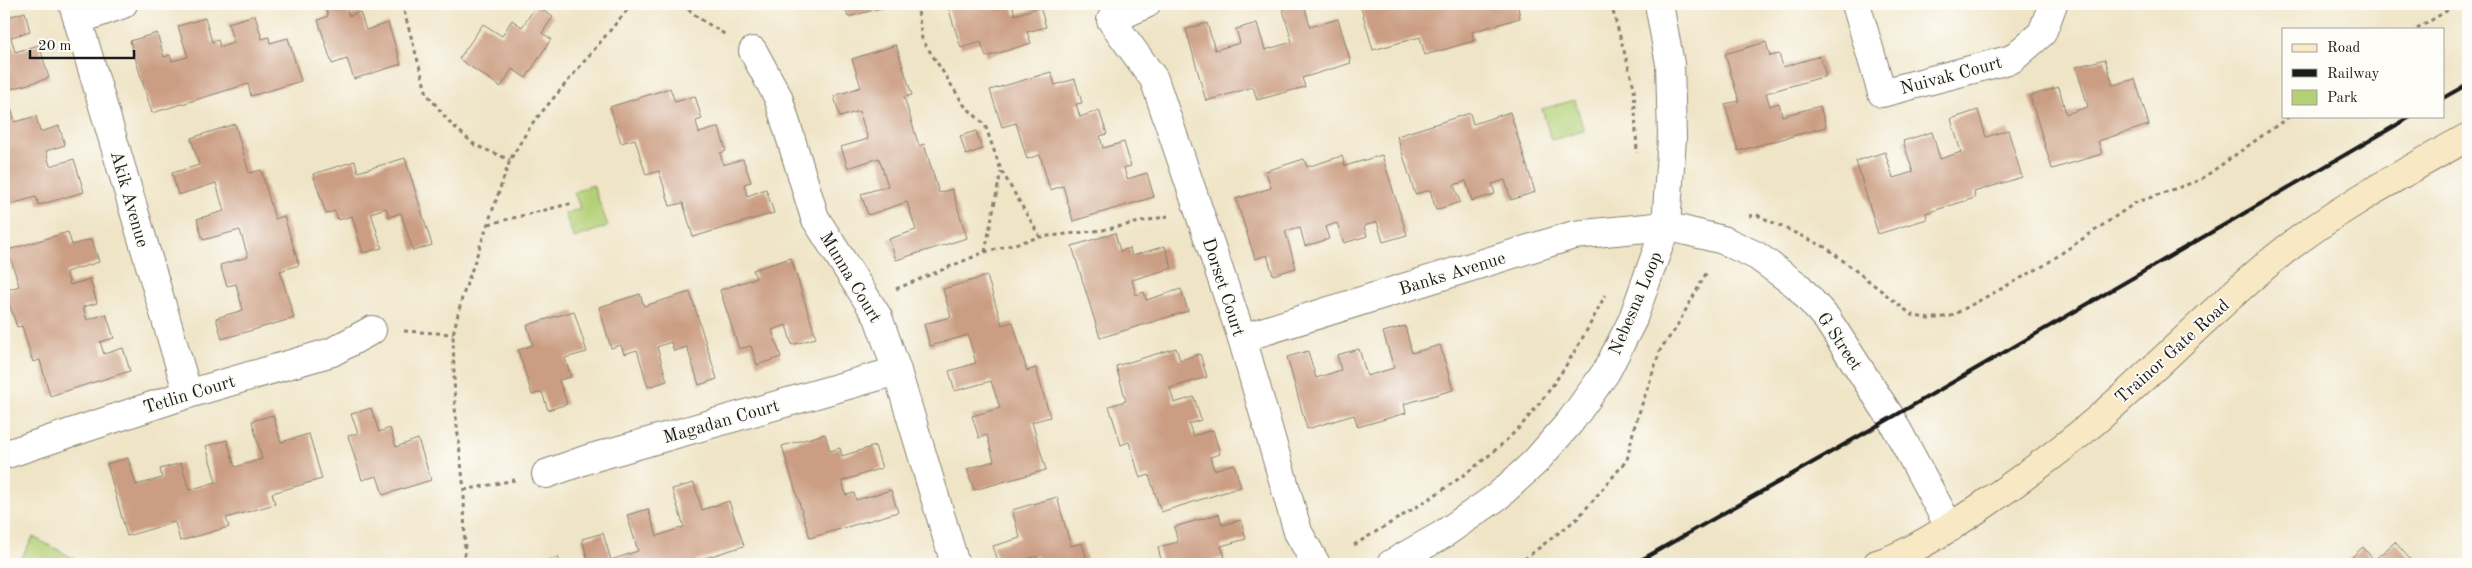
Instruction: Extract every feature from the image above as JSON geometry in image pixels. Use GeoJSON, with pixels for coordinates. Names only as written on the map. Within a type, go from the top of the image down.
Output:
{"type":"FeatureCollection","features":[{"type":"Feature","properties":{"kind":"main road","name":"Trainor Gate Road"},"geometry":{"type":"LineString","coordinates":[[1877,564],[1950,528],[2035,470],[2100,417],[2264,268],[2313,230],[2374,189],[2468,137]]}},
{"type":"Feature","properties":{"kind":"street"},"geometry":{"type":"LineString","coordinates":[[75,12],[124,4]]}},
{"type":"Feature","properties":{"kind":"street","name":"Dorset Court"},"geometry":{"type":"LineString","coordinates":[[1146,4],[1111,20],[1154,79],[1242,338],[1298,532],[1316,564]]}},
{"type":"Feature","properties":{"kind":"street","name":"Nebesna Loop"},"geometry":{"type":"LineString","coordinates":[[1391,564],[1442,534],[1498,496],[1535,462],[1570,422],[1606,372],[1632,321],[1666,226],[1672,137],[1670,64],[1659,4]]}},
{"type":"Feature","properties":{"kind":"street","name":"Nuivak Court"},"geometry":{"type":"LineString","coordinates":[[1856,4],[1882,93],[2012,59],[2042,33],[2053,4]]}},
{"type":"Feature","properties":{"kind":"street","name":"Akik Avenue"},"geometry":{"type":"LineString","coordinates":[[75,12],[188,394]]}},
{"type":"Feature","properties":{"kind":"street","name":"Munna Court"},"geometry":{"type":"LineString","coordinates":[[753,51],[778,97],[815,218],[878,317],[897,371],[955,564]]}},
{"type":"Feature","properties":{"kind":"street","name":"Banks Avenue"},"geometry":{"type":"LineString","coordinates":[[1242,338],[1574,235],[1666,226]]}},
{"type":"Feature","properties":{"kind":"street","name":"G Street"},"geometry":{"type":"LineString","coordinates":[[1666,226],[1723,240],[1757,256],[1798,286],[1827,318],[1891,418],[1950,528]]}},
{"type":"Feature","properties":{"kind":"street","name":"Tetlin Court"},"geometry":{"type":"LineString","coordinates":[[4,455],[188,394],[332,352],[372,330]]}},
{"type":"Feature","properties":{"kind":"street","name":"Magadan Court"},"geometry":{"type":"LineString","coordinates":[[546,474],[588,459],[897,371]]}},
{"type":"Feature","properties":{"kind":"path"},"geometry":{"type":"LineString","coordinates":[[402,4],[427,94],[450,123],[475,145],[510,160]]}},
{"type":"Feature","properties":{"kind":"path"},"geometry":{"type":"LineString","coordinates":[[624,4],[628,9]]}},
{"type":"Feature","properties":{"kind":"path"},"geometry":{"type":"LineString","coordinates":[[465,564],[464,490],[455,408],[453,334],[462,298],[510,160],[532,125],[628,9],[636,4]]}},
{"type":"Feature","properties":{"kind":"path"},"geometry":{"type":"LineString","coordinates":[[682,4],[700,19],[753,51]]}},
{"type":"Feature","properties":{"kind":"path"},"geometry":{"type":"LineString","coordinates":[[917,4],[922,39],[964,106],[985,125],[1001,170],[1040,237]]}},
{"type":"Feature","properties":{"kind":"path"},"geometry":{"type":"LineString","coordinates":[[1611,4],[1634,88],[1636,154]]}},
{"type":"Feature","properties":{"kind":"path"},"geometry":{"type":"LineString","coordinates":[[2419,28],[2458,4]]}},
{"type":"Feature","properties":{"kind":"path"},"geometry":{"type":"LineString","coordinates":[[1742,217],[1757,215],[1827,248],[1912,315],[1930,319],[1951,316],[2043,266],[2135,202],[2200,180],[2287,118]]}},
{"type":"Feature","properties":{"kind":"path"},"geometry":{"type":"LineString","coordinates":[[985,252],[1001,170]]}},
{"type":"Feature","properties":{"kind":"path"},"geometry":{"type":"LineString","coordinates":[[489,224],[573,203]]}},
{"type":"Feature","properties":{"kind":"path"},"geometry":{"type":"LineString","coordinates":[[867,302],[985,252],[1040,237],[1103,230],[1198,209]]}},
{"type":"Feature","properties":{"kind":"path"},"geometry":{"type":"LineString","coordinates":[[1518,564],[1578,518],[1627,460],[1634,428],[1661,348],[1674,331],[1708,270]]}},
{"type":"Feature","properties":{"kind":"path"},"geometry":{"type":"LineString","coordinates":[[1354,545],[1429,499],[1478,464],[1525,422],[1558,379],[1580,344],[1608,290]]}},
{"type":"Feature","properties":{"kind":"path"},"geometry":{"type":"LineString","coordinates":[[372,330],[453,334]]}},
{"type":"Feature","properties":{"kind":"path"},"geometry":{"type":"LineString","coordinates":[[464,490],[546,474]]}},
{"type":"Feature","properties":{"kind":"green space"},"geometry":{"type":"Polygon","coordinates":[[[1575,100],[1584,131],[1551,140],[1542,109],[1575,100]]]}},
{"type":"Feature","properties":{"kind":"green space"},"geometry":{"type":"Polygon","coordinates":[[[593,185],[608,226],[574,238],[565,214],[580,208],[574,192],[593,185]]]}},
{"type":"Feature","properties":{"kind":"green space"},"geometry":{"type":"Polygon","coordinates":[[[33,537],[85,564],[18,564],[33,537]]]}},
{"type":"Feature","properties":{"kind":"building"},"geometry":{"type":"Polygon","coordinates":[[[324,4],[345,4],[349,16],[360,12],[366,30],[388,23],[401,64],[354,79],[347,59],[332,64],[318,20],[328,16],[324,4]]]}},
{"type":"Feature","properties":{"kind":"building"},"geometry":{"type":"Polygon","coordinates":[[[844,4],[888,4],[889,6],[848,17],[844,4]]]}},
{"type":"Feature","properties":{"kind":"building"},"geometry":{"type":"Polygon","coordinates":[[[947,4],[992,4],[994,10],[1012,4],[1015,15],[1040,7],[1046,27],[1027,32],[1031,43],[986,57],[981,42],[961,48],[947,4]]]}},
{"type":"Feature","properties":{"kind":"building"},"geometry":{"type":"Polygon","coordinates":[[[1304,4],[1310,27],[1338,19],[1351,63],[1302,78],[1305,87],[1257,100],[1253,87],[1206,101],[1186,29],[1207,23],[1215,50],[1240,43],[1236,29],[1257,23],[1265,50],[1292,42],[1282,6],[1304,4]]]}},
{"type":"Feature","properties":{"kind":"building"},"geometry":{"type":"Polygon","coordinates":[[[1360,4],[1527,4],[1518,7],[1520,18],[1472,32],[1474,41],[1425,55],[1420,37],[1373,50],[1360,4]]]}},
{"type":"Feature","properties":{"kind":"building"},"geometry":{"type":"Polygon","coordinates":[[[536,6],[553,17],[542,33],[551,39],[526,78],[512,69],[501,87],[459,59],[483,24],[502,36],[512,20],[522,27],[536,6]]]}},
{"type":"Feature","properties":{"kind":"building"},"geometry":{"type":"Polygon","coordinates":[[[25,12],[30,32],[11,37],[15,52],[39,45],[49,78],[4,91],[4,14],[5,18],[25,12]]]}},
{"type":"Feature","properties":{"kind":"building"},"geometry":{"type":"Polygon","coordinates":[[[255,15],[262,39],[269,37],[270,43],[288,38],[301,81],[251,96],[248,84],[152,113],[130,41],[157,33],[164,57],[170,55],[172,61],[188,57],[178,26],[205,18],[212,42],[218,40],[220,47],[234,43],[228,23],[255,15]]]}},
{"type":"Feature","properties":{"kind":"building"},"geometry":{"type":"Polygon","coordinates":[[[1766,42],[1770,56],[1779,54],[1783,67],[1820,56],[1826,76],[1766,93],[1770,106],[1779,103],[1782,116],[1820,106],[1826,127],[1738,151],[1725,104],[1739,101],[1725,54],[1766,42]]]}},
{"type":"Feature","properties":{"kind":"building"},"geometry":{"type":"Polygon","coordinates":[[[896,45],[912,95],[904,97],[919,146],[924,144],[939,193],[952,189],[967,238],[896,260],[889,239],[916,230],[907,202],[868,215],[861,194],[888,186],[879,158],[848,168],[841,147],[868,139],[859,111],[840,117],[834,96],[861,87],[852,59],[896,45]]]}},
{"type":"Feature","properties":{"kind":"building"},"geometry":{"type":"Polygon","coordinates":[[[2105,59],[2113,85],[2135,79],[2149,125],[2098,141],[2102,154],[2052,169],[2030,96],[2059,87],[2066,114],[2088,107],[2076,67],[2105,59]]]}},
{"type":"Feature","properties":{"kind":"building"},"geometry":{"type":"Polygon","coordinates":[[[1051,72],[1055,85],[1075,79],[1082,103],[1076,104],[1080,117],[1099,110],[1107,134],[1100,136],[1103,148],[1124,142],[1131,166],[1124,168],[1127,179],[1147,173],[1154,197],[1073,221],[1063,186],[1050,190],[1040,155],[1027,159],[1016,123],[1002,127],[990,90],[1051,72]]]}},
{"type":"Feature","properties":{"kind":"building"},"geometry":{"type":"Polygon","coordinates":[[[670,88],[675,102],[695,96],[702,119],[696,121],[699,133],[719,127],[726,151],[720,153],[723,165],[743,159],[751,182],[744,184],[747,196],[766,189],[774,213],[693,237],[683,203],[670,206],[659,171],[646,175],[635,139],[621,143],[610,107],[670,88]]]}},
{"type":"Feature","properties":{"kind":"building"},"geometry":{"type":"Polygon","coordinates":[[[11,109],[15,122],[36,116],[40,132],[59,126],[65,145],[46,151],[50,166],[74,159],[84,192],[39,205],[36,197],[4,206],[4,111],[11,109]]]}},
{"type":"Feature","properties":{"kind":"building"},"geometry":{"type":"Polygon","coordinates":[[[1978,110],[1986,137],[2008,130],[2022,177],[1974,192],[1975,198],[1926,213],[1927,219],[1878,234],[1856,161],[1885,152],[1893,178],[1913,172],[1903,141],[1932,132],[1940,159],[1961,152],[1951,119],[1978,110]]]}},
{"type":"Feature","properties":{"kind":"building"},"geometry":{"type":"Polygon","coordinates":[[[1510,112],[1535,192],[1511,200],[1505,180],[1492,184],[1495,194],[1472,201],[1466,181],[1454,185],[1460,202],[1436,210],[1430,190],[1415,194],[1397,136],[1470,113],[1473,124],[1510,112]]]}},
{"type":"Feature","properties":{"kind":"building"},"geometry":{"type":"Polygon","coordinates":[[[235,124],[249,173],[261,170],[275,219],[284,216],[299,265],[280,271],[294,318],[222,339],[216,318],[243,310],[236,284],[227,286],[220,265],[248,257],[240,230],[203,240],[197,219],[224,211],[216,183],[178,195],[172,173],[199,165],[191,138],[235,124]]]}},
{"type":"Feature","properties":{"kind":"building"},"geometry":{"type":"Polygon","coordinates":[[[976,131],[982,149],[966,155],[960,136],[976,131]]]}},
{"type":"Feature","properties":{"kind":"building"},"geometry":{"type":"Polygon","coordinates":[[[1382,155],[1407,235],[1383,242],[1377,222],[1364,226],[1367,236],[1344,243],[1337,223],[1325,227],[1329,239],[1305,246],[1300,227],[1285,231],[1296,268],[1273,275],[1267,255],[1255,259],[1236,199],[1271,188],[1266,171],[1304,159],[1307,167],[1342,156],[1345,166],[1382,155]]]}},
{"type":"Feature","properties":{"kind":"building"},"geometry":{"type":"Polygon","coordinates":[[[405,158],[432,245],[413,251],[401,213],[389,217],[386,208],[371,213],[382,248],[363,253],[352,216],[338,220],[335,211],[326,214],[313,174],[355,161],[358,172],[405,158]]]}},
{"type":"Feature","properties":{"kind":"building"},"geometry":{"type":"Polygon","coordinates":[[[68,232],[72,245],[92,239],[99,262],[66,272],[70,285],[90,279],[97,303],[83,307],[87,320],[106,314],[114,338],[100,342],[104,354],[123,348],[130,371],[50,396],[40,360],[33,362],[22,326],[17,327],[5,291],[19,286],[8,250],[68,232]]]}},
{"type":"Feature","properties":{"kind":"building"},"geometry":{"type":"Polygon","coordinates":[[[1115,233],[1120,251],[1130,248],[1132,256],[1165,246],[1172,268],[1132,280],[1136,295],[1144,292],[1146,300],[1181,289],[1188,311],[1100,338],[1072,246],[1115,233]]]}},
{"type":"Feature","properties":{"kind":"building"},"geometry":{"type":"Polygon","coordinates":[[[791,258],[816,338],[792,345],[786,325],[772,330],[781,357],[757,365],[751,346],[739,349],[720,290],[756,278],[753,270],[791,258]]]}},
{"type":"Feature","properties":{"kind":"building"},"geometry":{"type":"Polygon","coordinates":[[[987,276],[1002,325],[1013,322],[1027,371],[1036,368],[1050,417],[1032,422],[1046,470],[974,490],[967,469],[994,461],[987,435],[979,438],[972,416],[1000,408],[991,381],[955,391],[949,371],[976,363],[968,335],[930,346],[924,324],[951,317],[943,289],[987,276]]]}},
{"type":"Feature","properties":{"kind":"building"},"geometry":{"type":"Polygon","coordinates":[[[690,292],[717,379],[699,385],[687,347],[674,351],[671,342],[657,347],[667,381],[648,387],[637,350],[624,354],[621,345],[611,348],[599,307],[640,294],[644,306],[690,292]]]}},
{"type":"Feature","properties":{"kind":"building"},"geometry":{"type":"Polygon","coordinates":[[[574,311],[587,352],[565,358],[571,377],[559,380],[567,404],[548,410],[542,392],[532,395],[518,350],[533,345],[527,325],[574,311]]]}},
{"type":"Feature","properties":{"kind":"building"},"geometry":{"type":"Polygon","coordinates":[[[1405,326],[1412,353],[1440,345],[1453,390],[1404,404],[1406,413],[1358,427],[1354,415],[1307,429],[1287,357],[1308,351],[1316,378],[1341,370],[1337,355],[1359,349],[1367,376],[1394,368],[1383,332],[1405,326]]]}},
{"type":"Feature","properties":{"kind":"building"},"geometry":{"type":"Polygon","coordinates":[[[1176,348],[1180,360],[1200,354],[1207,377],[1170,388],[1174,403],[1194,397],[1201,420],[1189,424],[1193,436],[1213,430],[1220,454],[1210,457],[1214,470],[1234,464],[1241,487],[1161,512],[1149,475],[1140,478],[1129,442],[1121,445],[1109,406],[1126,401],[1116,366],[1176,348]]]}},
{"type":"Feature","properties":{"kind":"building"},"geometry":{"type":"Polygon","coordinates":[[[371,408],[379,432],[390,428],[396,447],[418,439],[431,480],[383,495],[377,476],[362,480],[348,436],[358,433],[351,414],[371,408]]]}},
{"type":"Feature","properties":{"kind":"building"},"geometry":{"type":"Polygon","coordinates":[[[273,415],[281,442],[309,434],[322,479],[272,493],[275,504],[226,518],[229,527],[180,541],[175,522],[127,536],[107,464],[128,458],[136,485],[162,478],[160,469],[181,463],[189,490],[216,482],[206,446],[227,440],[235,467],[262,459],[252,421],[273,415]]]}},
{"type":"Feature","properties":{"kind":"building"},"geometry":{"type":"Polygon","coordinates":[[[825,434],[830,451],[840,448],[842,456],[875,446],[882,468],[842,481],[846,495],[854,493],[856,500],[891,490],[898,512],[810,538],[782,446],[825,434]]]}},
{"type":"Feature","properties":{"kind":"building"},"geometry":{"type":"Polygon","coordinates":[[[694,483],[702,510],[729,501],[744,546],[695,561],[696,564],[589,564],[582,539],[603,533],[611,560],[638,551],[627,515],[648,509],[657,536],[684,527],[672,489],[694,483]]]}},
{"type":"Feature","properties":{"kind":"building"},"geometry":{"type":"Polygon","coordinates":[[[1057,497],[1071,546],[1082,543],[1088,564],[1040,564],[1037,556],[1010,564],[999,564],[993,546],[1020,538],[1012,510],[1057,497]]]}},
{"type":"Feature","properties":{"kind":"building"},"geometry":{"type":"Polygon","coordinates":[[[1219,514],[1222,525],[1241,520],[1246,539],[1221,546],[1225,557],[1206,562],[1207,564],[1162,564],[1158,547],[1178,542],[1174,527],[1219,514]]]}},
{"type":"Feature","properties":{"kind":"building"},"geometry":{"type":"Polygon","coordinates":[[[2395,542],[2414,564],[2344,564],[2363,547],[2374,560],[2395,542]]]}},
{"type":"Feature","properties":{"kind":"building"},"geometry":{"type":"Polygon","coordinates":[[[558,557],[560,564],[536,564],[558,557]]]}},
{"type":"Feature","properties":{"kind":"railway"},"geometry":{"type":"LineString","coordinates":[[2444,97],[2468,84]]}},
{"type":"Feature","properties":{"kind":"railway"},"geometry":{"type":"LineString","coordinates":[[1634,564],[1891,418],[2409,118]]}}]}
